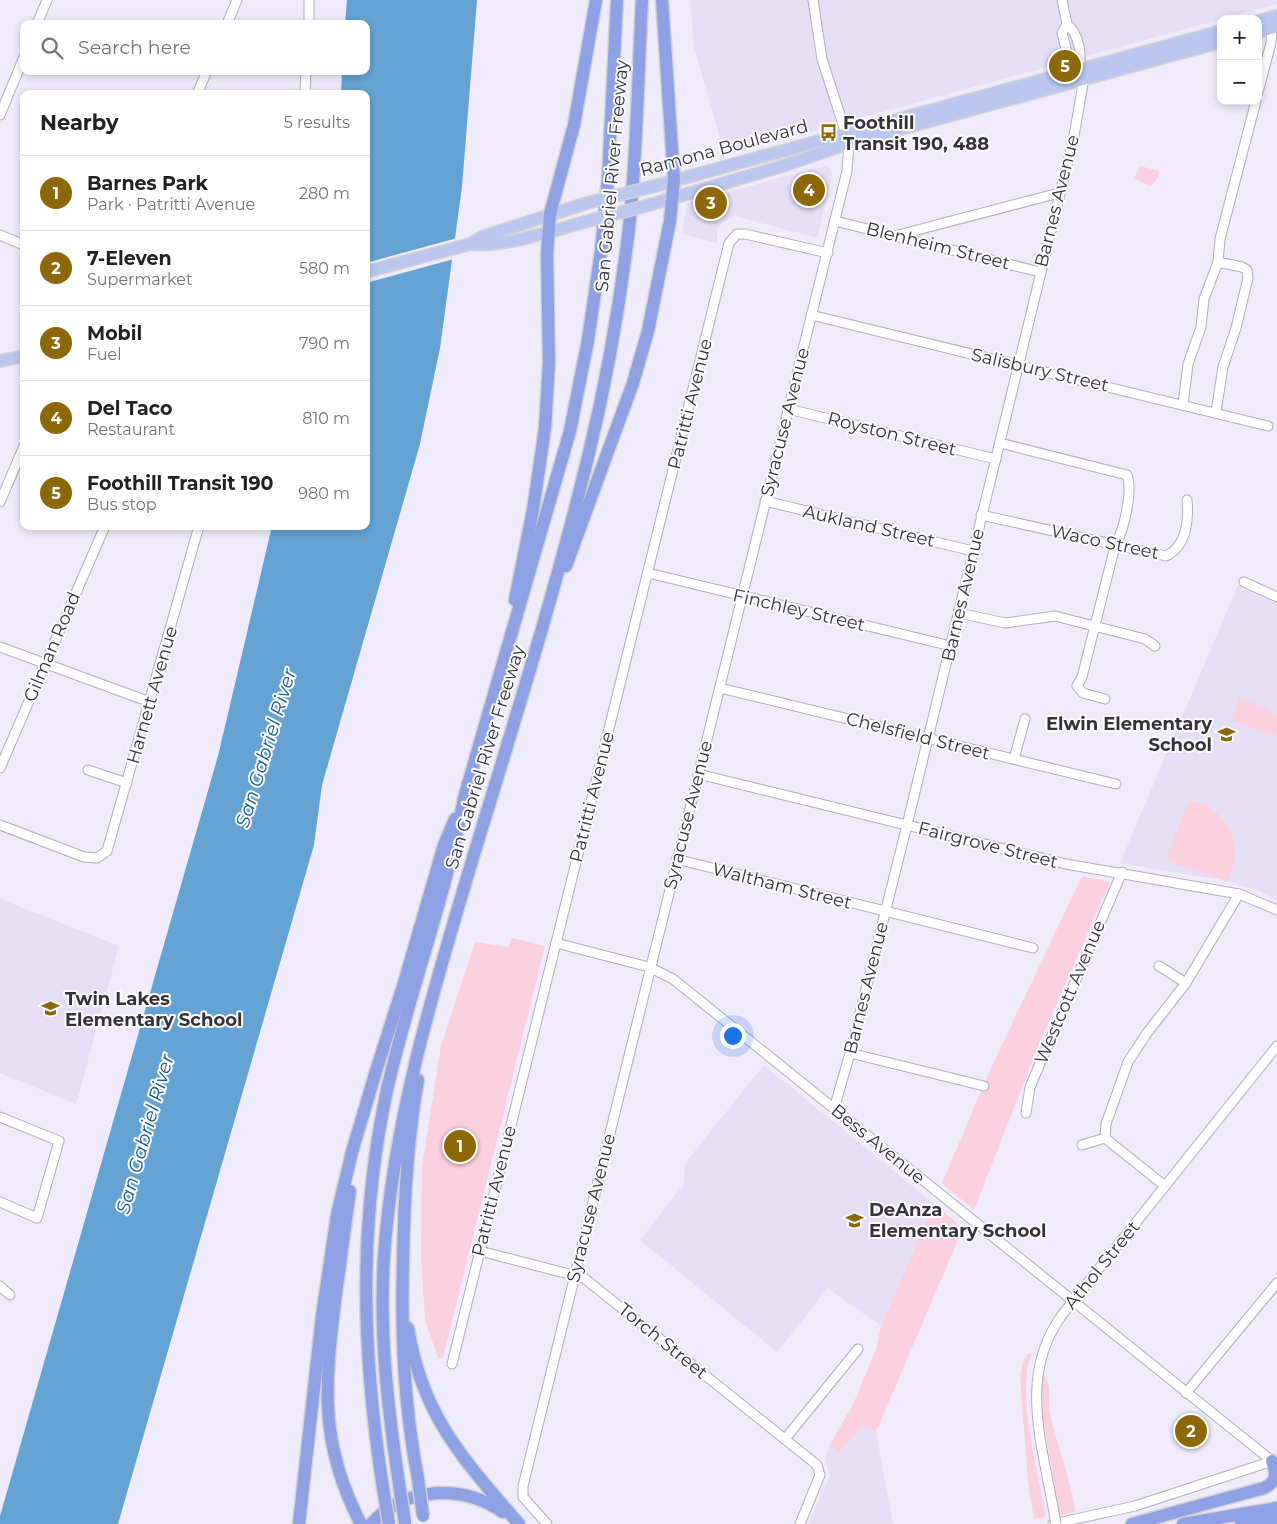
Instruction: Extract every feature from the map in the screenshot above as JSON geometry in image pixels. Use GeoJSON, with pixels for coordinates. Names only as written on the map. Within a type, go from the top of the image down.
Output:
{"type":"FeatureCollection","features":[{"type":"Feature","properties":{"kind":"highway"},"geometry":{"type":"LineString","coordinates":[[497,688],[533,510],[545,428],[549,362],[548,232],[550,214],[574,125],[596,0]]}},
{"type":"Feature","properties":{"kind":"highway","name":"San Gabriel River Freeway"},"geometry":{"type":"LineString","coordinates":[[389,1524],[367,1366],[365,1312],[366,1259],[376,1151],[387,1090],[455,848],[464,798],[570,431],[588,340],[601,250],[608,179],[617,0]]}},
{"type":"Feature","properties":{"kind":"highway","name":"San Gabriel River Freeway"},"geometry":{"type":"LineString","coordinates":[[405,1523],[384,1359],[384,1259],[396,1152],[408,1089],[437,980],[536,650],[589,455],[611,348],[629,226],[642,0]]}},
{"type":"Feature","properties":{"kind":"highway"},"geometry":{"type":"LineString","coordinates":[[536,650],[633,383],[648,331],[673,198],[674,180],[662,0]]}},
{"type":"Feature","properties":{"kind":"highway"},"geometry":{"type":"LineString","coordinates":[[299,1524],[331,1245],[352,1152],[362,1124],[444,845],[464,798]]}},
{"type":"Feature","properties":{"kind":"highway"},"geometry":{"type":"LineString","coordinates":[[424,1520],[409,1432],[403,1364],[402,1276],[408,1143],[437,980]]}},
{"type":"Feature","properties":{"kind":"highway"},"geometry":{"type":"LineString","coordinates":[[361,1524],[342,1482],[333,1449],[328,1422],[327,1374],[349,1200],[362,1124]]}},
{"type":"Feature","properties":{"kind":"highway"},"geometry":{"type":"LineString","coordinates":[[402,1276],[411,1349],[428,1400],[443,1431],[464,1461],[518,1524]]}},
{"type":"Feature","properties":{"kind":"highway"},"geometry":{"type":"LineString","coordinates":[[1132,1524],[1264,1488],[1273,1482],[1276,1477],[1275,1461]]}},
{"type":"Feature","properties":{"kind":"highway"},"geometry":{"type":"LineString","coordinates":[[371,1524],[400,1502],[426,1494],[447,1492],[480,1499],[491,1504],[518,1524]]}},
{"type":"Feature","properties":{"kind":"highway"},"geometry":{"type":"LineString","coordinates":[[1183,1524],[1277,1508]]}},
{"type":"Feature","properties":{"kind":"highway"},"geometry":{"type":"LineString","coordinates":[[1241,1524],[1277,1518]]}},
{"type":"Feature","properties":{"kind":"main road"},"geometry":{"type":"LineString","coordinates":[[1262,20],[1277,16]]}},
{"type":"Feature","properties":{"kind":"main road","name":"Ramona Boulevard"},"geometry":{"type":"LineString","coordinates":[[370,271],[470,244],[482,237],[588,203],[847,138],[1081,73],[1217,32]]}},
{"type":"Feature","properties":{"kind":"main road","name":"Ramona Boulevard"},"geometry":{"type":"LineString","coordinates":[[1081,73],[1217,43]]}},
{"type":"Feature","properties":{"kind":"main road","name":"Ramona Boulevard"},"geometry":{"type":"LineString","coordinates":[[470,244],[484,245],[548,232],[649,205],[847,138]]}},
{"type":"Feature","properties":{"kind":"main road"},"geometry":{"type":"LineString","coordinates":[[0,360],[20,357]]}},
{"type":"Feature","properties":{"kind":"street"},"geometry":{"type":"LineString","coordinates":[[39,20],[47,0]]}},
{"type":"Feature","properties":{"kind":"street"},"geometry":{"type":"LineString","coordinates":[[228,20],[236,0]]}},
{"type":"Feature","properties":{"kind":"street"},"geometry":{"type":"LineString","coordinates":[[309,0],[309,20]]}},
{"type":"Feature","properties":{"kind":"street"},"geometry":{"type":"LineString","coordinates":[[813,0],[822,59],[847,138]]}},
{"type":"Feature","properties":{"kind":"street"},"geometry":{"type":"LineString","coordinates":[[1062,0],[1067,24],[1062,34],[1069,60],[1081,73]]}},
{"type":"Feature","properties":{"kind":"street"},"geometry":{"type":"LineString","coordinates":[[1262,77],[1274,28]]}},
{"type":"Feature","properties":{"kind":"street"},"geometry":{"type":"LineString","coordinates":[[0,115],[20,67]]}},
{"type":"Feature","properties":{"kind":"street","name":"Barnes Avenue"},"geometry":{"type":"LineString","coordinates":[[834,1109],[908,825],[981,514],[1074,136],[1081,73]]}},
{"type":"Feature","properties":{"kind":"street"},"geometry":{"type":"LineString","coordinates":[[199,90],[205,75]]}},
{"type":"Feature","properties":{"kind":"street"},"geometry":{"type":"LineString","coordinates":[[305,90],[306,75]]}},
{"type":"Feature","properties":{"kind":"street"},"geometry":{"type":"LineString","coordinates":[[1183,404],[1188,364],[1200,326],[1204,299],[1218,262],[1226,218],[1255,105]]}},
{"type":"Feature","properties":{"kind":"street","name":"Syracuse Avenue"},"geometry":{"type":"LineString","coordinates":[[546,1524],[523,1497],[523,1486],[649,967],[828,253],[847,172],[847,138]]}},
{"type":"Feature","properties":{"kind":"street"},"geometry":{"type":"LineString","coordinates":[[895,236],[1059,193]]}},
{"type":"Feature","properties":{"kind":"street","name":"Blenheim Street"},"geometry":{"type":"LineString","coordinates":[[835,221],[1040,272]]}},
{"type":"Feature","properties":{"kind":"street","name":"Patritti Avenue"},"geometry":{"type":"LineString","coordinates":[[452,1364],[729,244],[737,234],[756,236],[828,253]]}},
{"type":"Feature","properties":{"kind":"street"},"geometry":{"type":"LineString","coordinates":[[0,235],[20,243]]}},
{"type":"Feature","properties":{"kind":"street"},"geometry":{"type":"LineString","coordinates":[[1216,412],[1223,366],[1236,328],[1248,278],[1247,270],[1242,267],[1218,262]]}},
{"type":"Feature","properties":{"kind":"street","name":"Salisbury Street"},"geometry":{"type":"LineString","coordinates":[[811,315],[1268,426]]}},
{"type":"Feature","properties":{"kind":"street","name":"Royston Street"},"geometry":{"type":"LineString","coordinates":[[788,409],[996,459]]}},
{"type":"Feature","properties":{"kind":"street"},"geometry":{"type":"LineString","coordinates":[[1000,443],[1127,475],[1130,492],[1082,677],[1077,686],[1079,690],[1105,699]]}},
{"type":"Feature","properties":{"kind":"street"},"geometry":{"type":"LineString","coordinates":[[0,502],[20,455]]}},
{"type":"Feature","properties":{"kind":"street","name":"Waco Street"},"geometry":{"type":"LineString","coordinates":[[981,514],[1158,556],[1172,553],[1182,539],[1188,513],[1186,500]]}},
{"type":"Feature","properties":{"kind":"street","name":"Aukland Street"},"geometry":{"type":"LineString","coordinates":[[765,501],[973,551]]}},
{"type":"Feature","properties":{"kind":"street","name":"Gilman Road"},"geometry":{"type":"LineString","coordinates":[[0,768],[103,530]]}},
{"type":"Feature","properties":{"kind":"street","name":"Harnett Avenue"},"geometry":{"type":"LineString","coordinates":[[0,825],[84,857],[97,858],[107,851],[198,530]]}},
{"type":"Feature","properties":{"kind":"street","name":"Finchley Street"},"geometry":{"type":"LineString","coordinates":[[648,573],[951,646]]}},
{"type":"Feature","properties":{"kind":"street"},"geometry":{"type":"LineString","coordinates":[[1244,582],[1277,597]]}},
{"type":"Feature","properties":{"kind":"street"},"geometry":{"type":"LineString","coordinates":[[959,613],[1005,623],[1055,616],[1145,639],[1155,646]]}},
{"type":"Feature","properties":{"kind":"street"},"geometry":{"type":"LineString","coordinates":[[0,647],[44,665],[150,702]]}},
{"type":"Feature","properties":{"kind":"street","name":"Chelsfield Street"},"geometry":{"type":"LineString","coordinates":[[720,688],[1116,784]]}},
{"type":"Feature","properties":{"kind":"street"},"geometry":{"type":"LineString","coordinates":[[1014,759],[1024,719]]}},
{"type":"Feature","properties":{"kind":"street"},"geometry":{"type":"LineString","coordinates":[[88,770],[127,783]]}},
{"type":"Feature","properties":{"kind":"street","name":"Fairgrove Street"},"geometry":{"type":"LineString","coordinates":[[698,774],[1085,868],[1122,872],[1239,894],[1277,910]]}},
{"type":"Feature","properties":{"kind":"street","name":"Waltham Street"},"geometry":{"type":"LineString","coordinates":[[676,860],[1033,948]]}},
{"type":"Feature","properties":{"kind":"street","name":"Westcott Avenue"},"geometry":{"type":"LineString","coordinates":[[1026,1113],[1030,1087],[1122,872]]}},
{"type":"Feature","properties":{"kind":"street"},"geometry":{"type":"LineString","coordinates":[[1105,1138],[1106,1124],[1128,1062],[1146,1033],[1176,999],[1239,894]]}},
{"type":"Feature","properties":{"kind":"street","name":"Bess Avenue"},"geometry":{"type":"LineString","coordinates":[[556,943],[649,967],[673,979],[1186,1393],[1275,1461]]}},
{"type":"Feature","properties":{"kind":"street"},"geometry":{"type":"LineString","coordinates":[[1159,966],[1186,983]]}},
{"type":"Feature","properties":{"kind":"street","name":"Athol Street"},"geometry":{"type":"LineString","coordinates":[[1054,1524],[1037,1415],[1037,1376],[1042,1350],[1054,1326],[1277,1046]]}},
{"type":"Feature","properties":{"kind":"street"},"geometry":{"type":"LineString","coordinates":[[850,1053],[984,1086]]}},
{"type":"Feature","properties":{"kind":"street"},"geometry":{"type":"LineString","coordinates":[[0,1117],[59,1141],[36,1218],[0,1202]]}},
{"type":"Feature","properties":{"kind":"street"},"geometry":{"type":"LineString","coordinates":[[1082,1144],[1105,1138]]}},
{"type":"Feature","properties":{"kind":"street"},"geometry":{"type":"LineString","coordinates":[[1105,1138],[1165,1186]]}},
{"type":"Feature","properties":{"kind":"street","name":"Torch Street"},"geometry":{"type":"LineString","coordinates":[[480,1251],[575,1274],[584,1278],[817,1465],[820,1475],[800,1524]]}},
{"type":"Feature","properties":{"kind":"street"},"geometry":{"type":"LineString","coordinates":[[1186,1393],[1277,1283]]}},
{"type":"Feature","properties":{"kind":"street"},"geometry":{"type":"LineString","coordinates":[[0,1286],[10,1296]]}},
{"type":"Feature","properties":{"kind":"street"},"geometry":{"type":"LineString","coordinates":[[785,1439],[858,1349]]}},
{"type":"Feature","properties":{"kind":"street"},"geometry":{"type":"LineString","coordinates":[[1054,1524],[1135,1506],[1275,1461]]}},
{"type":"Feature","properties":{"kind":"shaded area"},"geometry":{"type":"Polygon","coordinates":[[[690,0],[1277,0],[1277,4],[1237,15],[1217,15],[1217,20],[725,155],[694,47],[690,0]]]}},
{"type":"Feature","properties":{"kind":"shaded area"},"geometry":{"type":"Polygon","coordinates":[[[824,166],[831,169],[832,175],[817,238],[735,216],[723,222],[717,230],[717,243],[682,234],[687,203],[824,166]]]}},
{"type":"Feature","properties":{"kind":"shaded area"},"geometry":{"type":"Polygon","coordinates":[[[1140,166],[1159,171],[1159,177],[1150,186],[1134,178],[1140,166]]]}},
{"type":"Feature","properties":{"kind":"shaded area","name":"Elwin Elementary School"},"geometry":{"type":"Polygon","coordinates":[[[1238,585],[1242,589],[1277,604],[1277,900],[1254,889],[1227,881],[1120,863],[1238,585]]]}},
{"type":"Feature","properties":{"kind":"shaded area"},"geometry":{"type":"Polygon","coordinates":[[[1240,698],[1277,714],[1277,731],[1274,737],[1231,720],[1240,698]]]}},
{"type":"Feature","properties":{"kind":"shaded area"},"geometry":{"type":"Polygon","coordinates":[[[1189,801],[1199,803],[1217,813],[1229,829],[1235,848],[1235,859],[1227,881],[1169,862],[1167,856],[1189,801]]]}},
{"type":"Feature","properties":{"kind":"shaded area"},"geometry":{"type":"Polygon","coordinates":[[[1082,876],[1110,882],[1037,1049],[974,1210],[942,1183],[991,1068],[1082,876]]]}},
{"type":"Feature","properties":{"kind":"shaded area","name":"Twin Lakes Elementary School"},"geometry":{"type":"Polygon","coordinates":[[[0,899],[119,946],[76,1104],[0,1073],[0,899]]]}},
{"type":"Feature","properties":{"kind":"shaded area"},"geometry":{"type":"Polygon","coordinates":[[[512,938],[545,946],[443,1358],[438,1358],[425,1320],[421,1255],[422,1166],[441,1046],[475,942],[508,947],[512,938]]]}},
{"type":"Feature","properties":{"kind":"shaded area"},"geometry":{"type":"Polygon","coordinates":[[[764,1065],[934,1204],[881,1326],[828,1288],[777,1352],[640,1240],[684,1184],[685,1163],[764,1065]]]}},
{"type":"Feature","properties":{"kind":"shaded area"},"geometry":{"type":"Polygon","coordinates":[[[934,1204],[963,1228],[876,1432],[862,1426],[839,1453],[830,1445],[854,1402],[876,1350],[881,1326],[934,1204]]]}},
{"type":"Feature","properties":{"kind":"shaded area"},"geometry":{"type":"Polygon","coordinates":[[[1029,1353],[1032,1353],[1027,1369],[1027,1411],[1046,1517],[1034,1519],[1028,1482],[1020,1377],[1023,1362],[1029,1353]]]}},
{"type":"Feature","properties":{"kind":"shaded area"},"geometry":{"type":"Polygon","coordinates":[[[1044,1376],[1049,1388],[1050,1413],[1075,1512],[1060,1515],[1040,1403],[1041,1377],[1044,1376]]]}},
{"type":"Feature","properties":{"kind":"shaded area"},"geometry":{"type":"Polygon","coordinates":[[[862,1425],[876,1432],[893,1524],[808,1524],[830,1476],[825,1459],[830,1445],[839,1453],[862,1425]]]}},
{"type":"Feature","properties":{"kind":"water","name":"San Gabriel River"},"geometry":{"type":"Polygon","coordinates":[[[347,0],[477,0],[462,187],[440,348],[420,444],[322,785],[314,845],[118,1524],[0,1524],[0,1516],[218,756],[271,530],[370,530],[370,90],[341,90],[342,75],[370,75],[370,20],[345,20],[347,0]]]}},
{"type":"Feature","properties":{"kind":"pier"},"geometry":{"type":"Polygon","coordinates":[[[457,238],[454,259],[370,282],[370,262],[457,238]]]}},
{"type":"Feature","properties":{"kind":"place","name":"Foothill Transit 190"},"geometry":{"type":"Point","coordinates":[1065,66]}},
{"type":"Feature","properties":{"kind":"place","name":"Foothill Transit 190, 488"},"geometry":{"type":"Point","coordinates":[829,133]}},
{"type":"Feature","properties":{"kind":"place","name":"Del Taco"},"geometry":{"type":"Point","coordinates":[809,190]}},
{"type":"Feature","properties":{"kind":"place","name":"Mobil"},"geometry":{"type":"Point","coordinates":[711,203]}},
{"type":"Feature","properties":{"kind":"place","name":"Elwin Elementary School"},"geometry":{"type":"Point","coordinates":[1226,734]}},
{"type":"Feature","properties":{"kind":"place","name":"Twin Lakes Elementary School"},"geometry":{"type":"Point","coordinates":[51,1009]}},
{"type":"Feature","properties":{"kind":"place","name":"Barnes Park"},"geometry":{"type":"Point","coordinates":[460,1146]}},
{"type":"Feature","properties":{"kind":"place","name":"DeAnza Elementary School"},"geometry":{"type":"Point","coordinates":[855,1220]}},
{"type":"Feature","properties":{"kind":"place","name":"7-Eleven"},"geometry":{"type":"Point","coordinates":[1191,1431]}}]}
